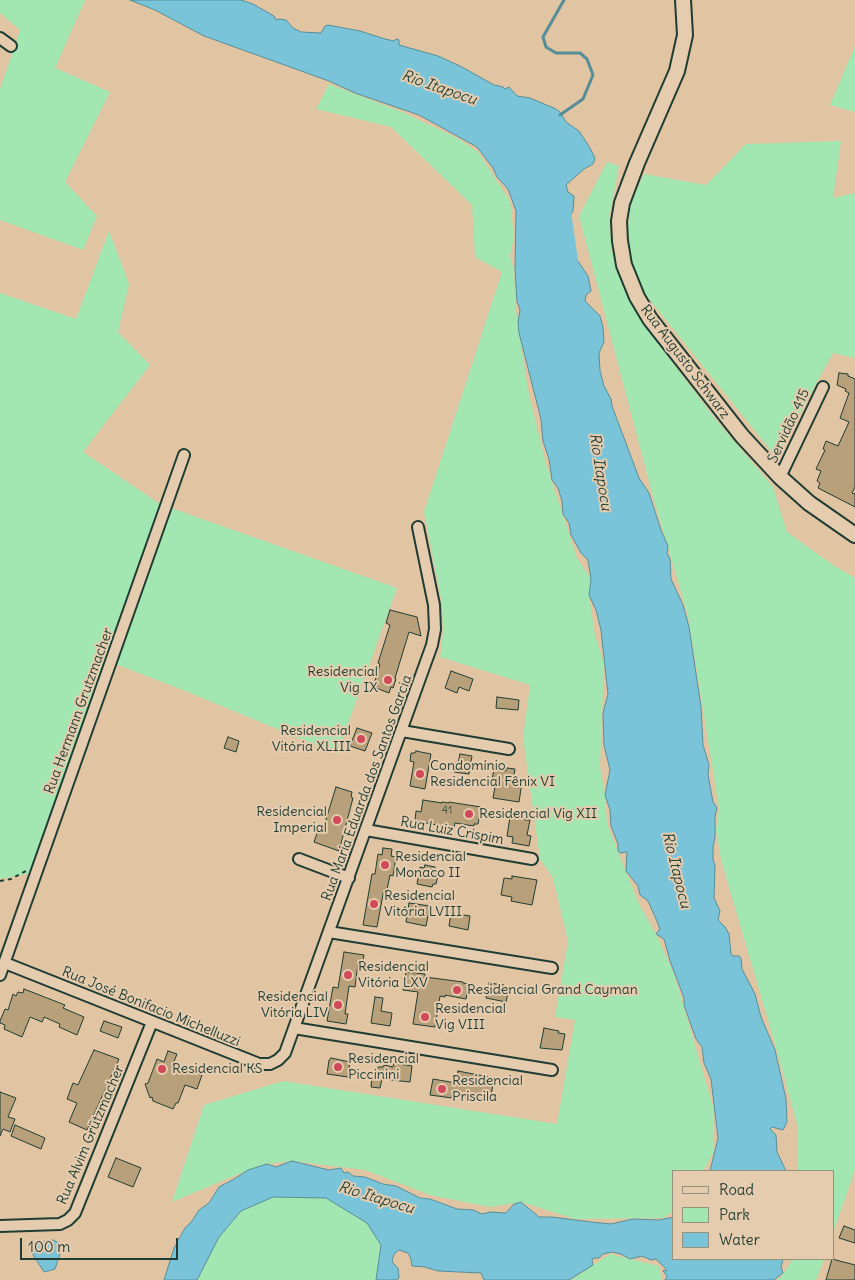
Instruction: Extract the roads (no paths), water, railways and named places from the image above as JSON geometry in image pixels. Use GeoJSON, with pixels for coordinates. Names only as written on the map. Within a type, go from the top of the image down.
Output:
{"type":"FeatureCollection","features":[{"type":"Feature","properties":{"kind":"main road","name":"Rua Augusto Schwarz"},"geometry":{"type":"LineString","coordinates":[[683,0],[685,35],[677,71],[622,203],[620,241],[624,266],[637,297],[650,319],[742,436],[780,477],[809,503],[855,535]]}},
{"type":"Feature","properties":{"kind":"street"},"geometry":{"type":"LineString","coordinates":[[0,38],[11,46]]}},
{"type":"Feature","properties":{"kind":"street","name":"Servidão 415"},"geometry":{"type":"LineString","coordinates":[[780,477],[823,386]]}},
{"type":"Feature","properties":{"kind":"street","name":"Rua Hermann Grutzmacher"},"geometry":{"type":"LineString","coordinates":[[0,975],[184,455]]}},
{"type":"Feature","properties":{"kind":"street","name":"Rua Maria Eduarda dos Santos Garcia"},"geometry":{"type":"LineString","coordinates":[[285,1053],[427,661],[435,629],[434,605],[418,527]]}},
{"type":"Feature","properties":{"kind":"street"},"geometry":{"type":"LineString","coordinates":[[402,731],[509,749]]}},
{"type":"Feature","properties":{"kind":"street","name":"Rua Luiz Crispim"},"geometry":{"type":"LineString","coordinates":[[366,830],[532,859]]}},
{"type":"Feature","properties":{"kind":"street"},"geometry":{"type":"LineString","coordinates":[[299,859],[349,878]]}},
{"type":"Feature","properties":{"kind":"street"},"geometry":{"type":"LineString","coordinates":[[329,932],[552,968]]}},
{"type":"Feature","properties":{"kind":"street","name":"Rua José Bonifacio Michelluzzi"},"geometry":{"type":"LineString","coordinates":[[5,964],[259,1064],[270,1064],[278,1060],[285,1053]]}},
{"type":"Feature","properties":{"kind":"street","name":"Rua Alvim Grützmacher"},"geometry":{"type":"LineString","coordinates":[[0,1226],[60,1224],[68,1220],[75,1213],[152,1022]]}},
{"type":"Feature","properties":{"kind":"street"},"geometry":{"type":"LineString","coordinates":[[294,1028],[552,1070]]}},
{"type":"Feature","properties":{"kind":"water"},"geometry":{"type":"Polygon","coordinates":[[[130,0],[241,0],[253,4],[274,16],[276,20],[286,20],[293,28],[301,32],[321,33],[325,26],[328,25],[360,31],[394,41],[396,39],[399,40],[399,45],[438,56],[494,85],[505,89],[509,87],[517,96],[530,98],[556,109],[566,122],[579,131],[590,148],[595,158],[593,164],[584,169],[566,185],[568,192],[574,196],[573,211],[560,232],[563,240],[559,243],[561,244],[566,240],[570,241],[571,251],[588,276],[591,291],[586,295],[585,301],[600,316],[603,327],[604,342],[599,353],[600,371],[604,386],[611,399],[639,478],[649,493],[668,546],[667,553],[670,559],[671,579],[683,605],[689,627],[701,707],[703,745],[709,765],[708,775],[713,802],[717,808],[713,847],[715,866],[714,898],[720,911],[718,920],[729,934],[731,954],[741,958],[742,969],[755,994],[761,1017],[775,1050],[786,1099],[787,1122],[783,1130],[772,1127],[770,1129],[776,1135],[777,1152],[786,1170],[710,1170],[718,1138],[711,1079],[704,1063],[702,1047],[696,1039],[684,1005],[684,998],[664,939],[656,934],[660,929],[656,919],[648,901],[640,895],[638,886],[626,871],[627,852],[620,853],[618,851],[618,844],[611,826],[610,810],[605,795],[610,770],[604,745],[603,713],[608,694],[601,630],[596,610],[589,595],[591,579],[588,560],[581,553],[571,535],[569,523],[563,514],[558,488],[552,480],[549,459],[543,441],[541,419],[519,333],[520,309],[517,302],[515,269],[516,211],[508,189],[497,177],[493,168],[477,147],[419,115],[204,36],[155,10],[130,0]]]}},
{"type":"Feature","properties":{"kind":"water"},"geometry":{"type":"Polygon","coordinates":[[[292,1161],[329,1170],[341,1168],[344,1173],[348,1172],[353,1176],[365,1177],[383,1184],[396,1186],[420,1198],[430,1199],[457,1209],[473,1210],[482,1214],[490,1212],[506,1213],[514,1204],[521,1202],[539,1217],[611,1224],[633,1219],[659,1220],[672,1217],[672,1260],[783,1260],[781,1267],[783,1273],[774,1280],[665,1280],[667,1276],[663,1271],[666,1271],[666,1269],[656,1259],[651,1260],[642,1256],[630,1259],[612,1252],[603,1254],[599,1258],[593,1258],[593,1265],[569,1280],[484,1280],[481,1273],[438,1271],[412,1266],[408,1253],[399,1250],[394,1254],[392,1262],[398,1268],[399,1278],[397,1280],[376,1280],[381,1245],[367,1223],[326,1198],[273,1197],[241,1211],[219,1237],[197,1280],[164,1280],[174,1248],[185,1228],[199,1210],[209,1203],[219,1187],[248,1170],[267,1164],[276,1167],[292,1161]]]}},
{"type":"Feature","properties":{"kind":"water"},"geometry":{"type":"Polygon","coordinates":[[[53,1240],[63,1245],[55,1269],[44,1272],[30,1250],[39,1242],[53,1240]]]}},
{"type":"Feature","properties":{"kind":"waterway"},"geometry":{"type":"LineString","coordinates":[[560,115],[583,99],[593,75],[587,59],[580,53],[556,53],[546,47],[543,37],[564,0]]}},
{"type":"Feature","properties":{"kind":"waterway","name":"Rio Itapocu"},"geometry":{"type":"LineString","coordinates":[[558,204],[562,215],[569,265]]}},
{"type":"Feature","properties":{"kind":"place","name":"Residencial Vig IX"},"geometry":{"type":"Point","coordinates":[388,680]}},
{"type":"Feature","properties":{"kind":"place","name":"Residencial Vitória XLIII"},"geometry":{"type":"Point","coordinates":[361,739]}},
{"type":"Feature","properties":{"kind":"place","name":"Condomínio Residencial Fênix VI"},"geometry":{"type":"Point","coordinates":[420,774]}},
{"type":"Feature","properties":{"kind":"place","name":"Residencial Vig XII"},"geometry":{"type":"Point","coordinates":[469,814]}},
{"type":"Feature","properties":{"kind":"place","name":"Residencial Imperial"},"geometry":{"type":"Point","coordinates":[337,820]}},
{"type":"Feature","properties":{"kind":"place","name":"Residencial Monaco II"},"geometry":{"type":"Point","coordinates":[385,865]}},
{"type":"Feature","properties":{"kind":"place","name":"Residencial Vitória LVIII"},"geometry":{"type":"Point","coordinates":[374,904]}},
{"type":"Feature","properties":{"kind":"place","name":"Residencial Vitória LXV"},"geometry":{"type":"Point","coordinates":[348,975]}},
{"type":"Feature","properties":{"kind":"place","name":"Residencial Grand Cayman"},"geometry":{"type":"Point","coordinates":[457,990]}},
{"type":"Feature","properties":{"kind":"place","name":"Residencial Vitória LIV"},"geometry":{"type":"Point","coordinates":[338,1005]}},
{"type":"Feature","properties":{"kind":"place","name":"Residencial Vig VIII"},"geometry":{"type":"Point","coordinates":[425,1017]}},
{"type":"Feature","properties":{"kind":"place","name":"Residencial Piccinini"},"geometry":{"type":"Point","coordinates":[338,1067]}},
{"type":"Feature","properties":{"kind":"place","name":"Residencial KS"},"geometry":{"type":"Point","coordinates":[162,1069]}},
{"type":"Feature","properties":{"kind":"place","name":"Residencial Priscila"},"geometry":{"type":"Point","coordinates":[442,1089]}}]}
